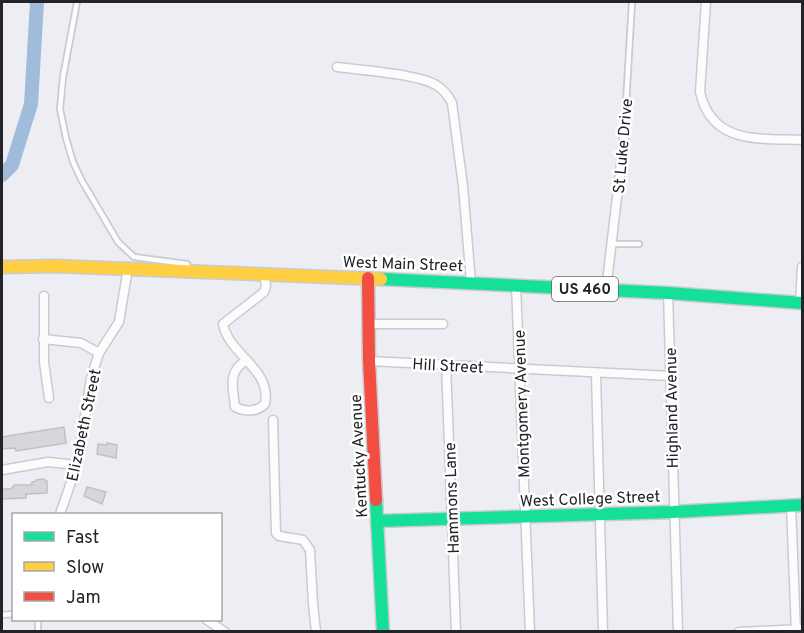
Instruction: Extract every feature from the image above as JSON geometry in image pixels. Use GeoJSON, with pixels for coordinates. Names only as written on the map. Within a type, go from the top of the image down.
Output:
{"type":"FeatureCollection","features":[{"type":"Feature","properties":{"kind":"main road","name":"West Main Street"},"geometry":{"type":"LineString","coordinates":[[2,267],[128,268],[368,278],[668,293],[801,303]]}},
{"type":"Feature","properties":{"kind":"main road","name":"Kentucky Avenue"},"geometry":{"type":"LineString","coordinates":[[368,278],[369,362],[383,632]]}},
{"type":"Feature","properties":{"kind":"main road","name":"West College Street"},"geometry":{"type":"LineString","coordinates":[[377,521],[673,512],[797,505]]}},
{"type":"Feature","properties":{"kind":"street"},"geometry":{"type":"LineString","coordinates":[[706,2],[700,92],[709,116],[729,132],[747,137],[802,140]]}},
{"type":"Feature","properties":{"kind":"street"},"geometry":{"type":"LineString","coordinates":[[337,67],[421,79],[438,86],[447,94],[452,103],[463,186],[471,283]]}},
{"type":"Feature","properties":{"kind":"street","name":"St Luke Drive"},"geometry":{"type":"LineString","coordinates":[[606,290],[624,138]]}},
{"type":"Feature","properties":{"kind":"street"},"geometry":{"type":"LineString","coordinates":[[801,303],[802,267]]}},
{"type":"Feature","properties":{"kind":"street","name":"Elizabeth Street"},"geometry":{"type":"LineString","coordinates":[[60,513],[77,465],[91,378],[99,353],[118,322],[128,268]]}},
{"type":"Feature","properties":{"kind":"street"},"geometry":{"type":"LineString","coordinates":[[247,360],[237,366],[233,372],[235,407],[243,411],[260,409],[265,404],[266,387],[261,377],[225,333],[223,324],[264,292],[266,286],[264,275]]}},
{"type":"Feature","properties":{"kind":"street","name":"Montgomery Avenue"},"geometry":{"type":"LineString","coordinates":[[516,285],[530,632]]}},
{"type":"Feature","properties":{"kind":"street","name":"Highland Avenue"},"geometry":{"type":"LineString","coordinates":[[668,293],[678,632]]}},
{"type":"Feature","properties":{"kind":"street"},"geometry":{"type":"LineString","coordinates":[[44,296],[44,363],[49,398]]}},
{"type":"Feature","properties":{"kind":"street"},"geometry":{"type":"LineString","coordinates":[[368,324],[443,324]]}},
{"type":"Feature","properties":{"kind":"street"},"geometry":{"type":"LineString","coordinates":[[43,339],[81,343],[99,353]]}},
{"type":"Feature","properties":{"kind":"street","name":"Hill Street"},"geometry":{"type":"LineString","coordinates":[[369,362],[671,376]]}},
{"type":"Feature","properties":{"kind":"street","name":"Hammons Lane"},"geometry":{"type":"LineString","coordinates":[[446,364],[456,632]]}},
{"type":"Feature","properties":{"kind":"street"},"geometry":{"type":"LineString","coordinates":[[596,374],[603,632]]}},
{"type":"Feature","properties":{"kind":"street"},"geometry":{"type":"LineString","coordinates":[[273,420],[276,533],[279,536],[303,540],[310,550],[316,632]]}},
{"type":"Feature","properties":{"kind":"street"},"geometry":{"type":"LineString","coordinates":[[2,470],[48,462],[77,465]]}},
{"type":"Feature","properties":{"kind":"street"},"geometry":{"type":"LineString","coordinates":[[740,631],[798,630],[797,505]]}},
{"type":"Feature","properties":{"kind":"street"},"geometry":{"type":"LineString","coordinates":[[208,621],[225,632]]}},
{"type":"Feature","properties":{"kind":"lane"},"geometry":{"type":"LineString","coordinates":[[77,2],[63,77],[60,109],[73,162],[118,242],[134,257],[178,261],[187,264],[189,270]]}},
{"type":"Feature","properties":{"kind":"lane","name":"St Luke Drive"},"geometry":{"type":"LineString","coordinates":[[624,138],[632,2]]}},
{"type":"Feature","properties":{"kind":"lane"},"geometry":{"type":"LineString","coordinates":[[613,244],[639,244]]}},
{"type":"Feature","properties":{"kind":"building"},"geometry":{"type":"Polygon","coordinates":[[[64,427],[66,443],[16,451],[15,448],[2,449],[2,437],[64,427]]]}},
{"type":"Feature","properties":{"kind":"building"},"geometry":{"type":"Polygon","coordinates":[[[107,443],[117,445],[116,458],[97,454],[98,444],[107,445],[107,443]]]}},
{"type":"Feature","properties":{"kind":"building"},"geometry":{"type":"Polygon","coordinates":[[[43,479],[47,481],[47,493],[26,494],[26,498],[2,499],[2,489],[11,489],[14,485],[32,485],[32,482],[43,479]]]}},
{"type":"Feature","properties":{"kind":"building"},"geometry":{"type":"Polygon","coordinates":[[[87,487],[106,492],[102,504],[84,496],[87,487]]]}},
{"type":"Feature","properties":{"kind":"waterway"},"geometry":{"type":"LineString","coordinates":[[2,175],[12,165],[31,104],[37,2]]}},
{"type":"Feature","properties":{"kind":"traffic: fast"},"geometry":{"type":"LineString","coordinates":[[381,279],[668,293],[802,303]]}},
{"type":"Feature","properties":{"kind":"traffic: fast"},"geometry":{"type":"LineString","coordinates":[[376,500],[383,632]]}},
{"type":"Feature","properties":{"kind":"traffic: fast"},"geometry":{"type":"LineString","coordinates":[[377,521],[673,512],[802,505]]}},
{"type":"Feature","properties":{"kind":"traffic: slow"},"geometry":{"type":"LineString","coordinates":[[2,267],[55,266],[381,279]]}},
{"type":"Feature","properties":{"kind":"traffic: jam"},"geometry":{"type":"LineString","coordinates":[[368,278],[369,361],[376,500]]}}]}
